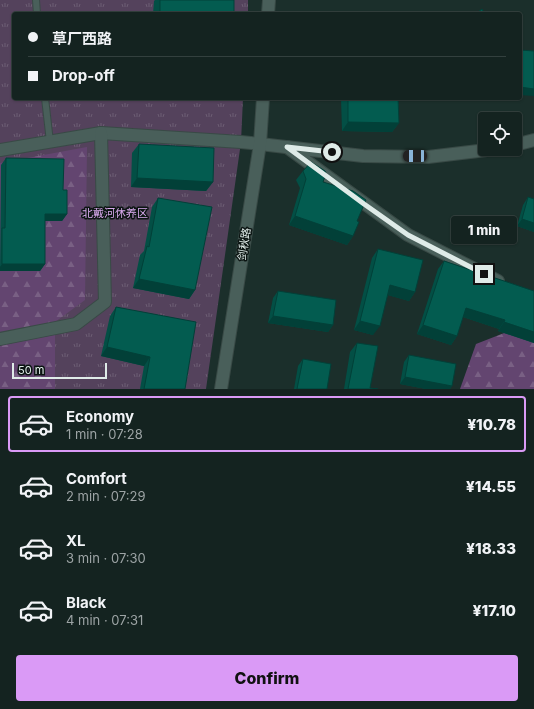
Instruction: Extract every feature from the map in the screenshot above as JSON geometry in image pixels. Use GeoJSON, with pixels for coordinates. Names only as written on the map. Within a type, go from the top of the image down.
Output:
{"type":"FeatureCollection","features":[{"type":"Feature","properties":{"kind":"street"},"geometry":{"type":"LineString","coordinates":[[268,12],[269,0]]}},
{"type":"Feature","properties":{"kind":"street","name":"剑秋路"},"geometry":{"type":"LineString","coordinates":[[221,389],[260,144],[263,100]]}},
{"type":"Feature","properties":{"kind":"street"},"geometry":{"type":"LineString","coordinates":[[0,339],[76,324],[105,302],[101,133]]}},
{"type":"Feature","properties":{"kind":"street"},"geometry":{"type":"LineString","coordinates":[[0,150],[101,133],[260,144],[363,156],[428,156],[478,151]]}},
{"type":"Feature","properties":{"kind":"street"},"geometry":{"type":"LineString","coordinates":[[522,143],[534,140]]}},
{"type":"Feature","properties":{"kind":"street"},"geometry":{"type":"LineString","coordinates":[[287,147],[408,235],[497,281],[512,286]]}},
{"type":"Feature","properties":{"kind":"lane"},"geometry":{"type":"LineString","coordinates":[[36,0],[37,12]]}},
{"type":"Feature","properties":{"kind":"lane"},"geometry":{"type":"LineString","coordinates":[[45,100],[50,142]]}},
{"type":"Feature","properties":{"kind":"green space","name":"北戴河休养区"},"geometry":{"type":"Polygon","coordinates":[[[0,0],[248,0],[248,12],[12,12],[12,100],[243,100],[241,142],[206,389],[0,389],[0,0]]]}},
{"type":"Feature","properties":{"kind":"green space"},"geometry":{"type":"Polygon","coordinates":[[[87,147],[85,300],[55,322],[55,389],[0,389],[0,163],[87,147]]]}},
{"type":"Feature","properties":{"kind":"green space"},"geometry":{"type":"Polygon","coordinates":[[[512,330],[534,337],[534,389],[460,389],[476,344],[512,330]]]}},
{"type":"Feature","properties":{"kind":"building"},"geometry":{"type":"Polygon","coordinates":[[[160,0],[234,0],[234,12],[160,12],[160,0]]]}},
{"type":"Feature","properties":{"kind":"building"},"geometry":{"type":"Polygon","coordinates":[[[522,50],[534,51],[534,89],[522,87],[522,50]]]}},
{"type":"Feature","properties":{"kind":"building"},"geometry":{"type":"Polygon","coordinates":[[[348,100],[398,100],[399,123],[348,122],[348,100]]]}},
{"type":"Feature","properties":{"kind":"building"},"geometry":{"type":"Polygon","coordinates":[[[139,144],[214,148],[213,182],[137,178],[139,144]]]}},
{"type":"Feature","properties":{"kind":"building"},"geometry":{"type":"Polygon","coordinates":[[[6,158],[64,159],[63,190],[67,190],[67,214],[45,214],[45,264],[2,264],[2,228],[5,228],[6,158]]]}},
{"type":"Feature","properties":{"kind":"building"},"geometry":{"type":"Polygon","coordinates":[[[311,162],[325,171],[326,173],[323,182],[353,191],[366,200],[357,221],[359,222],[353,236],[295,216],[306,179],[303,171],[311,162]]]}},
{"type":"Feature","properties":{"kind":"building"},"geometry":{"type":"Polygon","coordinates":[[[528,197],[534,199],[534,223],[522,219],[528,197]]]}},
{"type":"Feature","properties":{"kind":"building"},"geometry":{"type":"Polygon","coordinates":[[[158,198],[212,207],[195,290],[139,279],[147,246],[149,247],[158,198]]]}},
{"type":"Feature","properties":{"kind":"building"},"geometry":{"type":"Polygon","coordinates":[[[378,249],[423,260],[415,292],[390,285],[380,326],[360,321],[378,249]]]}},
{"type":"Feature","properties":{"kind":"building"},"geometry":{"type":"Polygon","coordinates":[[[444,261],[534,291],[534,332],[504,322],[505,320],[466,308],[457,336],[423,325],[444,261]]]}},
{"type":"Feature","properties":{"kind":"building"},"geometry":{"type":"Polygon","coordinates":[[[278,291],[336,300],[333,325],[273,316],[278,291]]]}},
{"type":"Feature","properties":{"kind":"building"},"geometry":{"type":"Polygon","coordinates":[[[116,307],[196,322],[185,389],[144,389],[150,357],[107,347],[116,307]]]}},
{"type":"Feature","properties":{"kind":"building"},"geometry":{"type":"Polygon","coordinates":[[[357,343],[378,346],[370,388],[378,389],[348,389],[357,343]]]}},
{"type":"Feature","properties":{"kind":"building"},"geometry":{"type":"Polygon","coordinates":[[[409,355],[456,364],[452,386],[405,377],[409,355]]]}},
{"type":"Feature","properties":{"kind":"building"},"geometry":{"type":"Polygon","coordinates":[[[303,359],[331,364],[327,389],[297,389],[303,359]]]}},
{"type":"Feature","properties":{"kind":"route"},"geometry":{"type":"LineString","coordinates":[[332,152],[287,147],[408,235],[484,274]]}}]}
